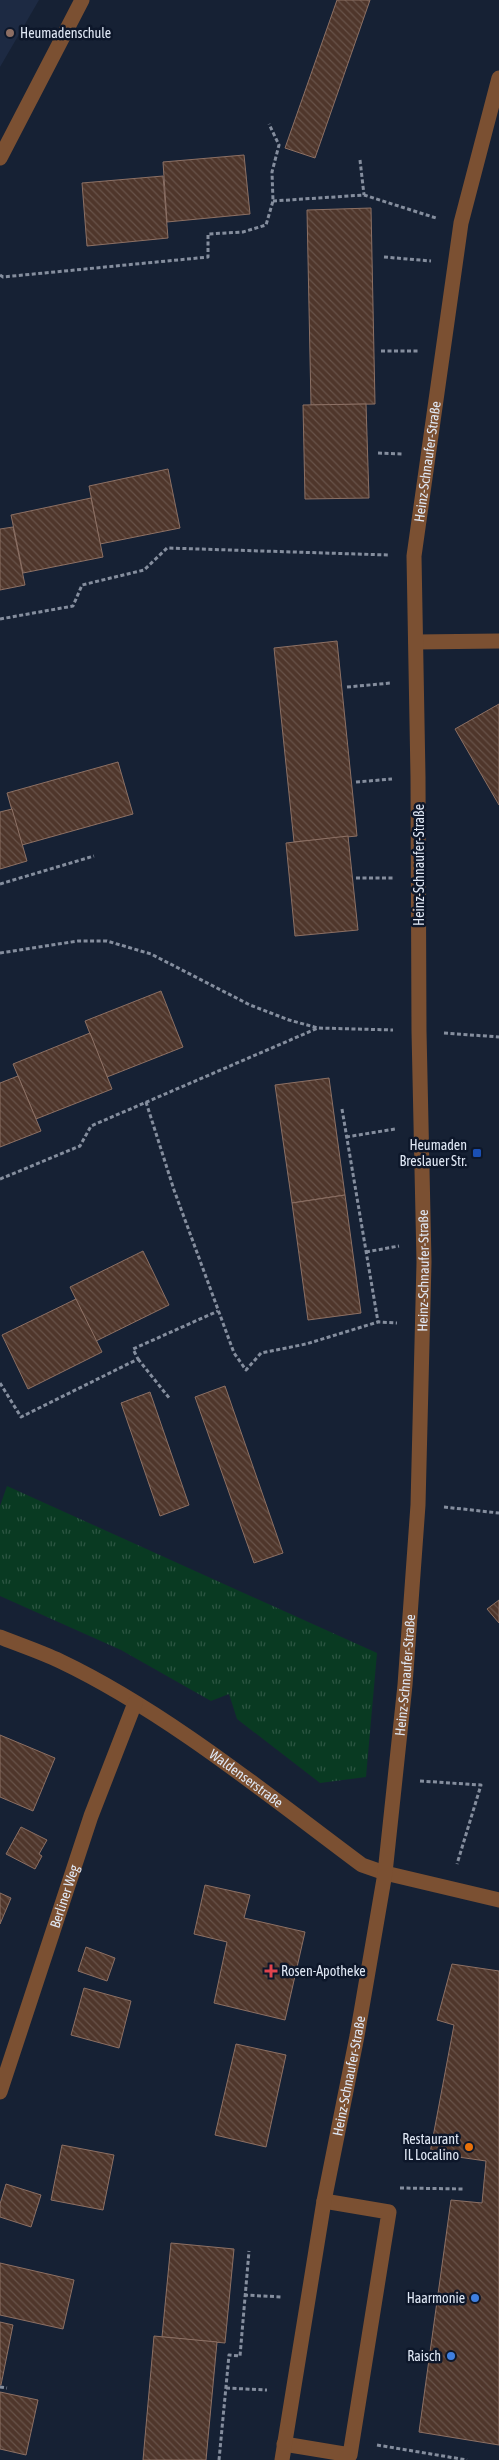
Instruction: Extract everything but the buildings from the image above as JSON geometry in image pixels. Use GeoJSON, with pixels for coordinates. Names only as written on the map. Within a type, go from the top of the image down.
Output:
{"type":"FeatureCollection","features":[{"type":"Feature","properties":{"kind":"street"},"geometry":{"type":"LineString","coordinates":[[0,158],[82,0]]}},
{"type":"Feature","properties":{"kind":"street","name":"Heinz-Schnaufer-Straße"},"geometry":{"type":"LineString","coordinates":[[282,2460],[324,2201],[357,2036],[385,1873],[405,1685],[418,1505],[424,1242],[419,1031],[418,777],[414,556],[461,223],[499,78]]}},
{"type":"Feature","properties":{"kind":"street"},"geometry":{"type":"LineString","coordinates":[[416,642],[499,641]]}},
{"type":"Feature","properties":{"kind":"street","name":"Waldenserstraße"},"geometry":{"type":"LineString","coordinates":[[0,1637],[60,1661],[135,1703],[208,1751],[362,1865],[385,1873],[499,1900]]}},
{"type":"Feature","properties":{"kind":"street","name":"Berliner Weg"},"geometry":{"type":"LineString","coordinates":[[0,2092],[91,1816],[135,1703]]}},
{"type":"Feature","properties":{"kind":"street"},"geometry":{"type":"LineString","coordinates":[[284,2444],[350,2455],[389,2212],[324,2201]]}},
{"type":"Feature","properties":{"kind":"path"},"geometry":{"type":"LineString","coordinates":[[0,275],[3,277],[208,257],[208,234],[243,232],[266,225],[273,201],[272,172],[279,145],[269,124]]}},
{"type":"Feature","properties":{"kind":"path"},"geometry":{"type":"LineString","coordinates":[[360,160],[364,195]]}},
{"type":"Feature","properties":{"kind":"path"},"geometry":{"type":"LineString","coordinates":[[273,201],[364,195],[429,217]]}},
{"type":"Feature","properties":{"kind":"path"},"geometry":{"type":"LineString","coordinates":[[384,258],[455,262]]}},
{"type":"Feature","properties":{"kind":"path"},"geometry":{"type":"LineString","coordinates":[[381,351],[442,352]]}},
{"type":"Feature","properties":{"kind":"path"},"geometry":{"type":"LineString","coordinates":[[0,619],[73,606],[82,585],[144,570],[167,548],[414,556]]}},
{"type":"Feature","properties":{"kind":"path"},"geometry":{"type":"LineString","coordinates":[[346,687],[416,681]]}},
{"type":"Feature","properties":{"kind":"path"},"geometry":{"type":"LineString","coordinates":[[356,782],[418,777]]}},
{"type":"Feature","properties":{"kind":"path"},"geometry":{"type":"LineString","coordinates":[[0,884],[94,856]]}},
{"type":"Feature","properties":{"kind":"path"},"geometry":{"type":"LineString","coordinates":[[356,878],[419,877]]}},
{"type":"Feature","properties":{"kind":"path"},"geometry":{"type":"LineString","coordinates":[[0,953],[78,942],[107,941],[151,954],[250,1006],[318,1028],[419,1031],[499,1037]]}},
{"type":"Feature","properties":{"kind":"path"},"geometry":{"type":"LineString","coordinates":[[0,1179],[80,1146],[91,1126],[318,1028]]}},
{"type":"Feature","properties":{"kind":"path"},"geometry":{"type":"LineString","coordinates":[[146,1102],[174,1190],[234,1353],[246,1370],[261,1353],[306,1344],[378,1322],[422,1324]]}},
{"type":"Feature","properties":{"kind":"path"},"geometry":{"type":"LineString","coordinates":[[342,1109],[378,1322]]}},
{"type":"Feature","properties":{"kind":"path"},"geometry":{"type":"LineString","coordinates":[[346,1137],[421,1126]]}},
{"type":"Feature","properties":{"kind":"path"},"geometry":{"type":"LineString","coordinates":[[366,1252],[424,1242]]}},
{"type":"Feature","properties":{"kind":"path"},"geometry":{"type":"LineString","coordinates":[[170,1399],[138,1359],[133,1349],[218,1310]]}},
{"type":"Feature","properties":{"kind":"path"},"geometry":{"type":"LineString","coordinates":[[0,1383],[21,1416],[138,1359]]}},
{"type":"Feature","properties":{"kind":"path"},"geometry":{"type":"LineString","coordinates":[[418,1505],[499,1513]]}},
{"type":"Feature","properties":{"kind":"path"},"geometry":{"type":"LineString","coordinates":[[395,1779],[481,1785],[450,1888]]}},
{"type":"Feature","properties":{"kind":"path"},"geometry":{"type":"LineString","coordinates":[[219,2460],[229,2355],[240,2356],[249,2251]]}},
{"type":"Feature","properties":{"kind":"path"},"geometry":{"type":"LineString","coordinates":[[244,2295],[308,2299]]}},
{"type":"Feature","properties":{"kind":"path"},"geometry":{"type":"LineString","coordinates":[[0,2387],[7,2388]]}},
{"type":"Feature","properties":{"kind":"path"},"geometry":{"type":"LineString","coordinates":[[226,2388],[293,2392]]}},
{"type":"Feature","properties":{"kind":"path"},"geometry":{"type":"LineString","coordinates":[[352,2441],[467,2460]]}},
{"type":"Feature","properties":{"kind":"shaded area","name":"Heumadenschule"},"geometry":{"type":"Polygon","coordinates":[[[0,0],[39,0],[0,67],[0,0]]]}},
{"type":"Feature","properties":{"kind":"green space"},"geometry":{"type":"Polygon","coordinates":[[[7,1486],[377,1653],[366,1777],[320,1783],[237,1719],[229,1694],[211,1701],[121,1650],[0,1596],[0,1506],[7,1486]]]}},
{"type":"Feature","properties":{"kind":"place","name":"Heumadenschule"},"geometry":{"type":"Point","coordinates":[10,33]}},
{"type":"Feature","properties":{"kind":"place","name":"Heumaden Breslauer Str."},"geometry":{"type":"Point","coordinates":[477,1153]}},
{"type":"Feature","properties":{"kind":"place","name":"Rosen-Apotheke"},"geometry":{"type":"Point","coordinates":[271,1971]}},
{"type":"Feature","properties":{"kind":"place","name":"Restaurant IL Localino"},"geometry":{"type":"Point","coordinates":[469,2147]}},
{"type":"Feature","properties":{"kind":"place","name":"Haarmonie"},"geometry":{"type":"Point","coordinates":[475,2298]}},
{"type":"Feature","properties":{"kind":"place","name":"Raisch"},"geometry":{"type":"Point","coordinates":[451,2356]}}]}
